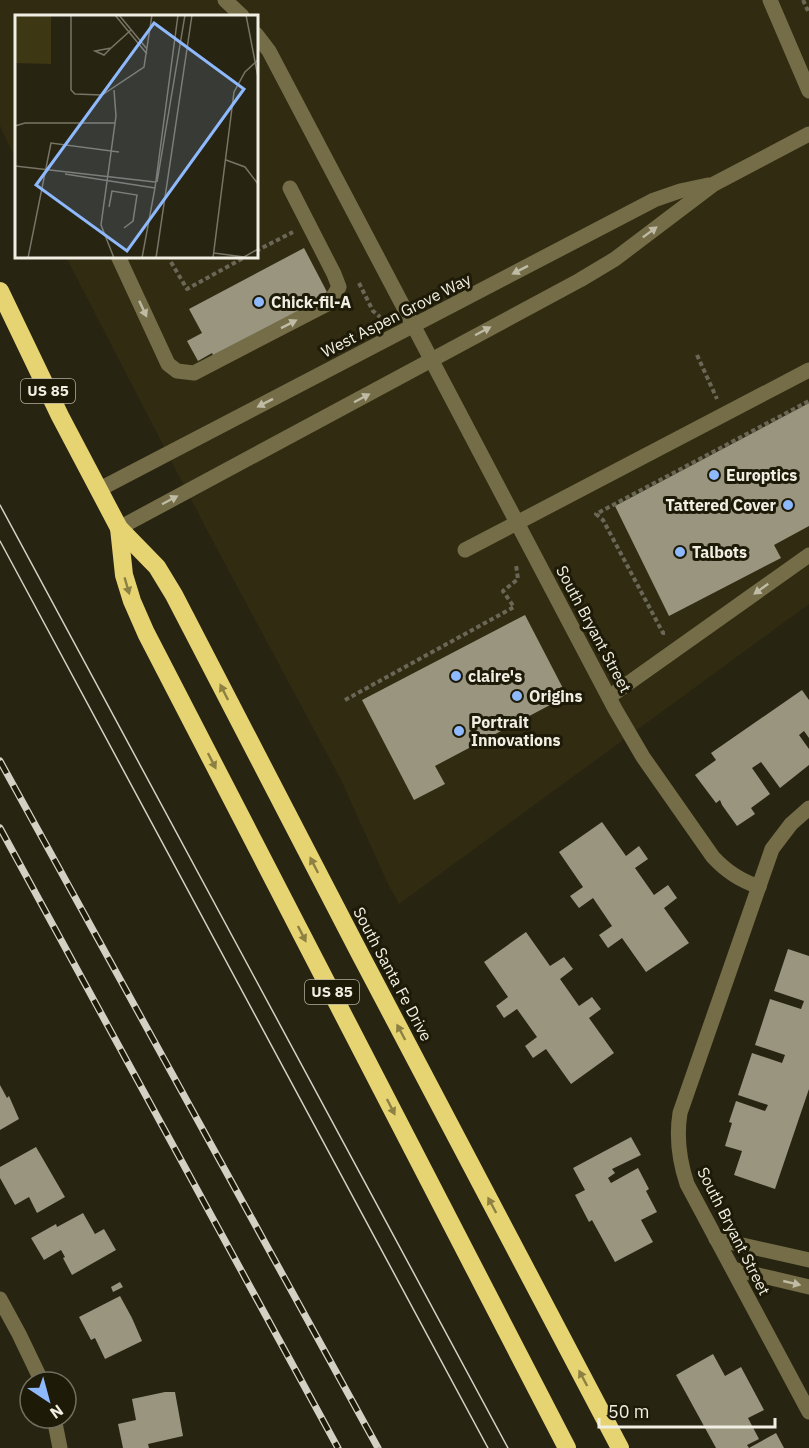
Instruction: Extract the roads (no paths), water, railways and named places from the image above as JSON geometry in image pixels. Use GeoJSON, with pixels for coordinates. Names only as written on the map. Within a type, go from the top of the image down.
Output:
{"type":"FeatureCollection","features":[{"type":"Feature","properties":{"kind":"highway","name":"South Santa Fe Drive"},"geometry":{"type":"LineString","coordinates":[[0,291],[119,528],[157,567],[174,595],[620,1448]]}},
{"type":"Feature","properties":{"kind":"highway","name":"South Santa Fe Drive"},"geometry":{"type":"LineString","coordinates":[[119,528],[124,575],[146,633],[567,1448]]}},
{"type":"Feature","properties":{"kind":"street"},"geometry":{"type":"LineString","coordinates":[[225,0],[241,15]]}},
{"type":"Feature","properties":{"kind":"street"},"geometry":{"type":"LineString","coordinates":[[770,0],[809,91]]}},
{"type":"Feature","properties":{"kind":"street","name":"South Bryant Street"},"geometry":{"type":"LineString","coordinates":[[258,36],[269,51],[609,697],[643,757],[713,857],[726,871],[759,887]]}},
{"type":"Feature","properties":{"kind":"street","name":"West Aspen Grove Way"},"geometry":{"type":"LineString","coordinates":[[119,528],[600,268],[714,183],[809,134]]}},
{"type":"Feature","properties":{"kind":"street","name":"West Aspen Grove Way"},"geometry":{"type":"LineString","coordinates":[[98,490],[654,200],[714,183]]}},
{"type":"Feature","properties":{"kind":"street"},"geometry":{"type":"LineString","coordinates":[[119,258],[168,364],[177,371],[194,373],[329,303],[339,287],[290,188]]}},
{"type":"Feature","properties":{"kind":"street"},"geometry":{"type":"LineString","coordinates":[[465,550],[809,370]]}},
{"type":"Feature","properties":{"kind":"street"},"geometry":{"type":"LineString","coordinates":[[609,697],[809,555]]}},
{"type":"Feature","properties":{"kind":"street","name":"South Bryant Street"},"geometry":{"type":"LineString","coordinates":[[809,808],[791,824],[772,849],[680,1113],[677,1128],[678,1149],[684,1175],[809,1412]]}},
{"type":"Feature","properties":{"kind":"street"},"geometry":{"type":"LineString","coordinates":[[716,1239],[809,1260]]}},
{"type":"Feature","properties":{"kind":"street"},"geometry":{"type":"LineString","coordinates":[[733,1269],[809,1287]]}},
{"type":"Feature","properties":{"kind":"street"},"geometry":{"type":"LineString","coordinates":[[0,1299],[36,1370]]}},
{"type":"Feature","properties":{"kind":"street"},"geometry":{"type":"LineString","coordinates":[[56,1430],[60,1448]]}},
{"type":"Feature","properties":{"kind":"tram line"},"geometry":{"type":"LineString","coordinates":[[0,505],[508,1448]]}},
{"type":"Feature","properties":{"kind":"tram line"},"geometry":{"type":"LineString","coordinates":[[0,541],[488,1448]]}},
{"type":"Feature","properties":{"kind":"railway"},"geometry":{"type":"LineString","coordinates":[[0,761],[378,1448]]}},
{"type":"Feature","properties":{"kind":"railway"},"geometry":{"type":"LineString","coordinates":[[0,828],[338,1448]]}},
{"type":"Feature","properties":{"kind":"place","name":"Chick-fil-A"},"geometry":{"type":"Point","coordinates":[259,302]}},
{"type":"Feature","properties":{"kind":"place","name":"Europtics"},"geometry":{"type":"Point","coordinates":[714,475]}},
{"type":"Feature","properties":{"kind":"place","name":"Tattered Cover"},"geometry":{"type":"Point","coordinates":[788,505]}},
{"type":"Feature","properties":{"kind":"place","name":"Talbots"},"geometry":{"type":"Point","coordinates":[680,552]}},
{"type":"Feature","properties":{"kind":"place","name":"claire's"},"geometry":{"type":"Point","coordinates":[456,676]}},
{"type":"Feature","properties":{"kind":"place","name":"Origins"},"geometry":{"type":"Point","coordinates":[517,696]}},
{"type":"Feature","properties":{"kind":"place","name":"Portrait Innovations"},"geometry":{"type":"Point","coordinates":[459,731]}}]}
